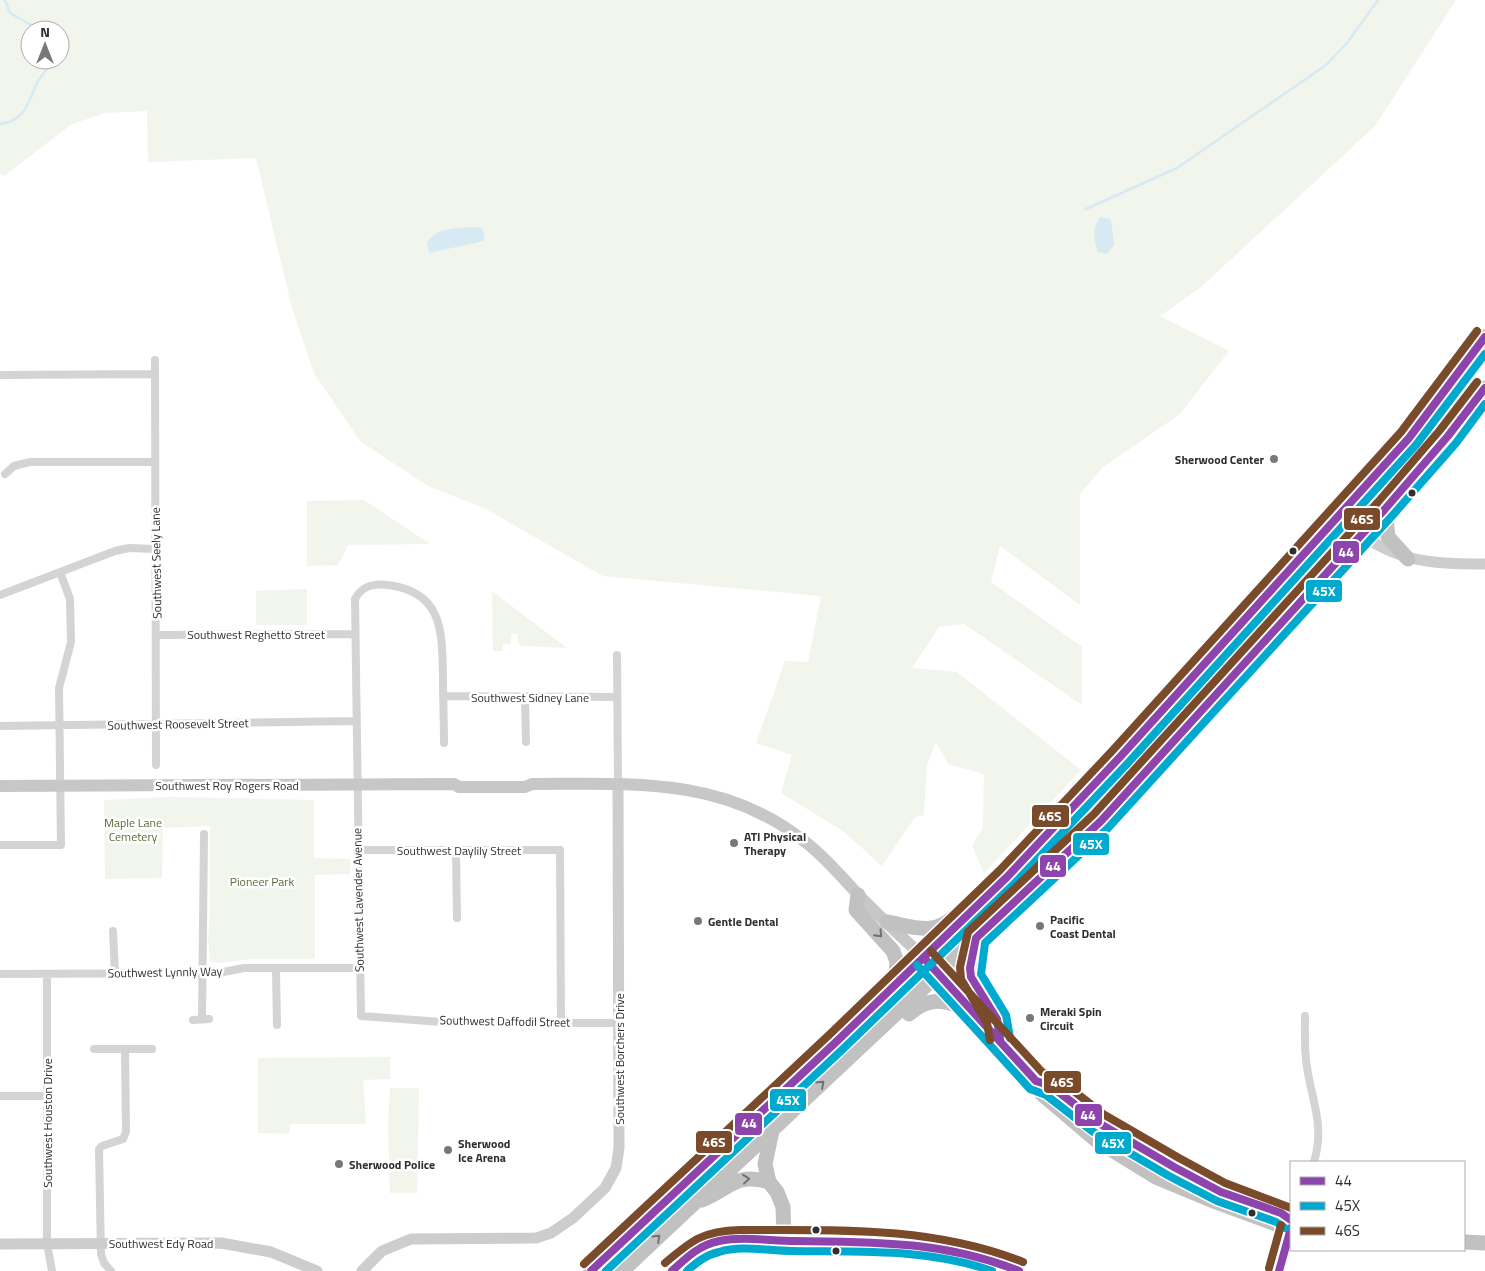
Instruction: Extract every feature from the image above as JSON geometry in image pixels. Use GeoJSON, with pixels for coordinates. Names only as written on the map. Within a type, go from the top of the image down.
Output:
{"type":"FeatureCollection","features":[{"type":"Feature","properties":{"kind":"highway"},"geometry":{"type":"LineString","coordinates":[[591,1271],[895,986],[1007,878],[1055,828],[1409,438],[1457,377],[1485,336]]}},
{"type":"Feature","properties":{"kind":"highway"},"geometry":{"type":"LineString","coordinates":[[622,1271],[1101,821],[1385,509],[1448,436],[1485,388]]}},
{"type":"Feature","properties":{"kind":"highway"},"geometry":{"type":"LineString","coordinates":[[1385,509],[1388,537],[1408,559]]}},
{"type":"Feature","properties":{"kind":"highway"},"geometry":{"type":"LineString","coordinates":[[887,922],[921,929],[937,928],[953,918],[988,882],[1007,878]]}},
{"type":"Feature","properties":{"kind":"highway"},"geometry":{"type":"LineString","coordinates":[[858,895],[856,910],[887,943],[895,957],[895,986]]}},
{"type":"Feature","properties":{"kind":"highway"},"geometry":{"type":"LineString","coordinates":[[976,938],[970,968],[971,977],[997,1019],[1000,1039]]}},
{"type":"Feature","properties":{"kind":"highway"},"geometry":{"type":"LineString","coordinates":[[924,958],[1000,1039],[1036,1081],[1042,1094],[1101,1144],[1156,1177],[1216,1202],[1276,1224],[1290,1221]]}},
{"type":"Feature","properties":{"kind":"highway"},"geometry":{"type":"LineString","coordinates":[[849,1058],[862,1057],[924,1002],[934,1000],[972,1010]]}},
{"type":"Feature","properties":{"kind":"highway"},"geometry":{"type":"LineString","coordinates":[[1036,1081],[1051,1086],[1097,1122],[1221,1192],[1281,1213],[1290,1220]]}},
{"type":"Feature","properties":{"kind":"highway"},"geometry":{"type":"LineString","coordinates":[[773,1129],[765,1161],[769,1182],[777,1192],[783,1207],[784,1241]]}},
{"type":"Feature","properties":{"kind":"highway"},"geometry":{"type":"LineString","coordinates":[[1101,1144],[1117,1145],[1147,1160],[1169,1163]]}},
{"type":"Feature","properties":{"kind":"highway"},"geometry":{"type":"LineString","coordinates":[[694,1203],[723,1191],[741,1179],[752,1178],[769,1182]]}},
{"type":"Feature","properties":{"kind":"highway"},"geometry":{"type":"LineString","coordinates":[[1465,1242],[1485,1242]]}},
{"type":"Feature","properties":{"kind":"main road","name":"Southwest Roy Rogers Road"},"geometry":{"type":"LineString","coordinates":[[0,786],[454,784],[460,780],[524,780],[532,784],[674,786],[738,802],[760,812],[790,830],[815,850],[858,895],[924,958]]}},
{"type":"Feature","properties":{"kind":"street","name":"Southwest Seely Lane"},"geometry":{"type":"LineString","coordinates":[[155,360],[154,462],[158,635],[156,765]]}},
{"type":"Feature","properties":{"kind":"street"},"geometry":{"type":"LineString","coordinates":[[0,376],[155,374]]}},
{"type":"Feature","properties":{"kind":"street"},"geometry":{"type":"LineString","coordinates":[[5,474],[14,466],[30,462],[154,462]]}},
{"type":"Feature","properties":{"kind":"street"},"geometry":{"type":"LineString","coordinates":[[1338,518],[1360,536],[1384,550],[1408,559],[1438,563],[1485,564]]}},
{"type":"Feature","properties":{"kind":"street"},"geometry":{"type":"LineString","coordinates":[[0,595],[121,549],[155,549]]}},
{"type":"Feature","properties":{"kind":"street"},"geometry":{"type":"LineString","coordinates":[[0,845],[61,845],[60,682],[71,642],[71,606],[60,572]]}},
{"type":"Feature","properties":{"kind":"street","name":"Southwest Lavender Avenue"},"geometry":{"type":"LineString","coordinates":[[361,1016],[355,634],[356,599],[360,590],[369,586],[398,586],[413,592],[433,610],[442,630],[443,696]]}},
{"type":"Feature","properties":{"kind":"street","name":"Southwest Reghetto Street"},"geometry":{"type":"LineString","coordinates":[[158,635],[355,634]]}},
{"type":"Feature","properties":{"kind":"street","name":"Southwest Borchers Drive"},"geometry":{"type":"LineString","coordinates":[[362,1271],[382,1251],[411,1239],[544,1236],[565,1225],[596,1197],[610,1181],[618,1160],[620,1023],[617,655]]}},
{"type":"Feature","properties":{"kind":"street"},"geometry":{"type":"LineString","coordinates":[[443,696],[444,743]]}},
{"type":"Feature","properties":{"kind":"street","name":"Southwest Sidney Lane"},"geometry":{"type":"LineString","coordinates":[[443,696],[526,698],[617,697]]}},
{"type":"Feature","properties":{"kind":"street"},"geometry":{"type":"LineString","coordinates":[[526,698],[526,742]]}},
{"type":"Feature","properties":{"kind":"street","name":"Southwest Roosevelt Street"},"geometry":{"type":"LineString","coordinates":[[0,726],[356,721]]}},
{"type":"Feature","properties":{"kind":"street"},"geometry":{"type":"LineString","coordinates":[[201,1020],[204,834]]}},
{"type":"Feature","properties":{"kind":"street","name":"Southwest Daylily Street"},"geometry":{"type":"LineString","coordinates":[[357,850],[560,850],[561,1022]]}},
{"type":"Feature","properties":{"kind":"street"},"geometry":{"type":"LineString","coordinates":[[456,851],[457,918]]}},
{"type":"Feature","properties":{"kind":"street"},"geometry":{"type":"LineString","coordinates":[[113,931],[115,973]]}},
{"type":"Feature","properties":{"kind":"street","name":"Southwest Lynnly Way"},"geometry":{"type":"LineString","coordinates":[[0,974],[218,974],[244,968],[359,968]]}},
{"type":"Feature","properties":{"kind":"street"},"geometry":{"type":"LineString","coordinates":[[276,968],[277,1025]]}},
{"type":"Feature","properties":{"kind":"street","name":"Southwest Houston Drive"},"geometry":{"type":"LineString","coordinates":[[47,974],[47,1243],[52,1271]]}},
{"type":"Feature","properties":{"kind":"street","name":"Southwest Daffodil Street"},"geometry":{"type":"LineString","coordinates":[[361,1016],[455,1023],[620,1023]]}},
{"type":"Feature","properties":{"kind":"street"},"geometry":{"type":"LineString","coordinates":[[1305,1016],[1306,1065],[1318,1118],[1319,1134],[1314,1161]]}},
{"type":"Feature","properties":{"kind":"street"},"geometry":{"type":"LineString","coordinates":[[94,1049],[152,1049]]}},
{"type":"Feature","properties":{"kind":"street"},"geometry":{"type":"LineString","coordinates":[[111,1271],[104,1263],[101,1242],[99,1149],[102,1146],[123,1139],[126,1132],[125,1049]]}},
{"type":"Feature","properties":{"kind":"street"},"geometry":{"type":"LineString","coordinates":[[0,1096],[46,1096]]}},
{"type":"Feature","properties":{"kind":"street"},"geometry":{"type":"LineString","coordinates":[[1279,1271],[1290,1232]]}},
{"type":"Feature","properties":{"kind":"street"},"geometry":{"type":"LineString","coordinates":[[672,1271],[694,1251],[713,1242],[784,1241],[915,1243],[959,1251],[1000,1267],[1018,1271]]}},
{"type":"Feature","properties":{"kind":"street","name":"Southwest Edy Road"},"geometry":{"type":"LineString","coordinates":[[0,1244],[101,1242],[230,1243],[276,1254],[317,1271]]}},
{"type":"Feature","properties":{"kind":"green space"},"geometry":{"type":"Polygon","coordinates":[[[0,0],[1456,0],[1375,126],[1201,287],[1160,316],[1229,351],[1180,414],[1102,468],[1080,494],[1080,605],[1000,546],[991,582],[1082,647],[1082,705],[964,624],[939,627],[912,668],[957,672],[1081,770],[984,873],[972,846],[983,827],[984,774],[948,764],[936,742],[927,765],[924,815],[915,817],[882,866],[843,831],[781,793],[792,755],[756,743],[785,661],[808,662],[821,596],[603,576],[484,508],[428,486],[360,441],[314,373],[292,308],[256,158],[148,162],[147,111],[105,113],[72,124],[4,176],[0,173],[0,0]]]}},
{"type":"Feature","properties":{"kind":"green space"},"geometry":{"type":"Polygon","coordinates":[[[364,500],[430,544],[348,545],[338,565],[307,566],[307,501],[364,500]]]}},
{"type":"Feature","properties":{"kind":"green space"},"geometry":{"type":"Polygon","coordinates":[[[307,589],[307,625],[256,625],[256,591],[307,589]]]}},
{"type":"Feature","properties":{"kind":"green space"},"geometry":{"type":"Polygon","coordinates":[[[492,591],[567,648],[522,646],[518,643],[517,634],[511,634],[511,644],[503,644],[503,651],[493,651],[492,591]]]}},
{"type":"Feature","properties":{"kind":"green space","name":"Pioneer Park"},"geometry":{"type":"Polygon","coordinates":[[[170,797],[314,800],[314,858],[350,859],[350,874],[315,875],[315,959],[251,959],[218,963],[210,961],[208,938],[210,914],[210,826],[163,828],[162,878],[105,879],[104,800],[170,797]]]}},
{"type":"Feature","properties":{"kind":"green space"},"geometry":{"type":"Polygon","coordinates":[[[390,1057],[390,1079],[363,1080],[366,1124],[290,1124],[289,1134],[258,1133],[258,1058],[390,1057]]]}},
{"type":"Feature","properties":{"kind":"green space"},"geometry":{"type":"Polygon","coordinates":[[[390,1088],[419,1088],[417,1193],[390,1193],[388,1123],[390,1088]]]}},
{"type":"Feature","properties":{"kind":"shaded area"},"geometry":{"type":"Polygon","coordinates":[[[1100,217],[1111,219],[1114,245],[1107,254],[1098,252],[1096,243],[1095,230],[1100,217]]]}},
{"type":"Feature","properties":{"kind":"shaded area"},"geometry":{"type":"Polygon","coordinates":[[[473,227],[482,228],[484,241],[429,253],[427,243],[435,234],[441,231],[473,227]]]}},
{"type":"Feature","properties":{"kind":"waterway"},"geometry":{"type":"LineString","coordinates":[[5,0],[10,13],[22,20]]}},
{"type":"Feature","properties":{"kind":"waterway"},"geometry":{"type":"LineString","coordinates":[[1086,209],[1177,168],[1326,65],[1347,43],[1378,0]]}},
{"type":"Feature","properties":{"kind":"waterway"},"geometry":{"type":"LineString","coordinates":[[0,124],[15,119],[20,115],[46,70]]}},
{"type":"Feature","properties":{"kind":"transit line","name":"46S"},"geometry":{"type":"LineString","coordinates":[[584,1264],[829,1035],[1000,870],[1113,750],[1401,432],[1477,331]]}},
{"type":"Feature","properties":{"kind":"transit line","name":"44"},"geometry":{"type":"LineString","coordinates":[[591,1271],[836,1042],[1007,877],[1120,757],[1409,438],[1485,337]]}},
{"type":"Feature","properties":{"kind":"transit line","name":"45X"},"geometry":{"type":"LineString","coordinates":[[606,1271],[843,1049],[1014,884],[1127,764],[1416,445],[1485,354]]}},
{"type":"Feature","properties":{"kind":"transit line","name":"46S"},"geometry":{"type":"LineString","coordinates":[[990,1040],[987,1023],[961,979],[960,967],[968,932],[1094,814],[1378,502],[1440,430],[1477,382]]}},
{"type":"Feature","properties":{"kind":"transit line","name":"44"},"geometry":{"type":"LineString","coordinates":[[1000,1039],[997,1019],[971,977],[970,968],[976,938],[1101,821],[1385,509],[1448,436],[1485,388]]}},
{"type":"Feature","properties":{"kind":"transit line","name":"45X"},"geometry":{"type":"LineString","coordinates":[[1010,1038],[1006,1015],[981,974],[985,943],[1108,828],[1392,516],[1456,443],[1485,404]]}},
{"type":"Feature","properties":{"kind":"transit line","name":"46S"},"geometry":{"type":"LineString","coordinates":[[931,951],[1042,1072],[1056,1077],[1103,1114],[1179,1158],[1225,1183],[1290,1208]]}},
{"type":"Feature","properties":{"kind":"transit line","name":"44"},"geometry":{"type":"LineString","coordinates":[[924,958],[1036,1081],[1051,1086],[1097,1122],[1174,1167],[1221,1192],[1281,1213],[1290,1219]]}},
{"type":"Feature","properties":{"kind":"transit line","name":"45X"},"geometry":{"type":"LineString","coordinates":[[917,965],[1030,1089],[1046,1095],[1092,1131],[1169,1176],[1217,1201],[1276,1222],[1285,1228]]}},
{"type":"Feature","properties":{"kind":"transit line","name":"46S"},"geometry":{"type":"LineString","coordinates":[[1269,1268],[1281,1225]]}},
{"type":"Feature","properties":{"kind":"transit line","name":"46S"},"geometry":{"type":"LineString","coordinates":[[665,1263],[699,1238],[716,1232],[740,1230],[883,1232],[919,1236],[989,1250],[1023,1262]]}},
{"type":"Feature","properties":{"kind":"transit line","name":"44"},"geometry":{"type":"LineString","coordinates":[[1279,1271],[1290,1232]]}},
{"type":"Feature","properties":{"kind":"transit line","name":"44"},"geometry":{"type":"LineString","coordinates":[[672,1271],[693,1253],[712,1243],[747,1239],[909,1245],[964,1254],[1019,1271]]}},
{"type":"Feature","properties":{"kind":"transit line","name":"45X"},"geometry":{"type":"LineString","coordinates":[[687,1271],[714,1253],[736,1249],[918,1255],[943,1258],[992,1271]]}},
{"type":"Feature","properties":{"kind":"place","name":"Sherwood Center"},"geometry":{"type":"Point","coordinates":[1274,459]}},
{"type":"Feature","properties":{"kind":"place","name":"ATI Physical Therapy"},"geometry":{"type":"Point","coordinates":[734,843]}},
{"type":"Feature","properties":{"kind":"place","name":"Gentle Dental"},"geometry":{"type":"Point","coordinates":[698,921]}},
{"type":"Feature","properties":{"kind":"place","name":"Pacific Coast Dental"},"geometry":{"type":"Point","coordinates":[1040,926]}},
{"type":"Feature","properties":{"kind":"place","name":"Meraki Spin Circuit"},"geometry":{"type":"Point","coordinates":[1030,1018]}},
{"type":"Feature","properties":{"kind":"place","name":"Sherwood Ice Arena"},"geometry":{"type":"Point","coordinates":[448,1150]}},
{"type":"Feature","properties":{"kind":"place","name":"Sherwood Police"},"geometry":{"type":"Point","coordinates":[339,1164]}},
{"type":"Feature","properties":{"kind":"park label","name":"Maple Lane Cemetery"},"geometry":{"type":"Point","coordinates":[133,829]}}]}
